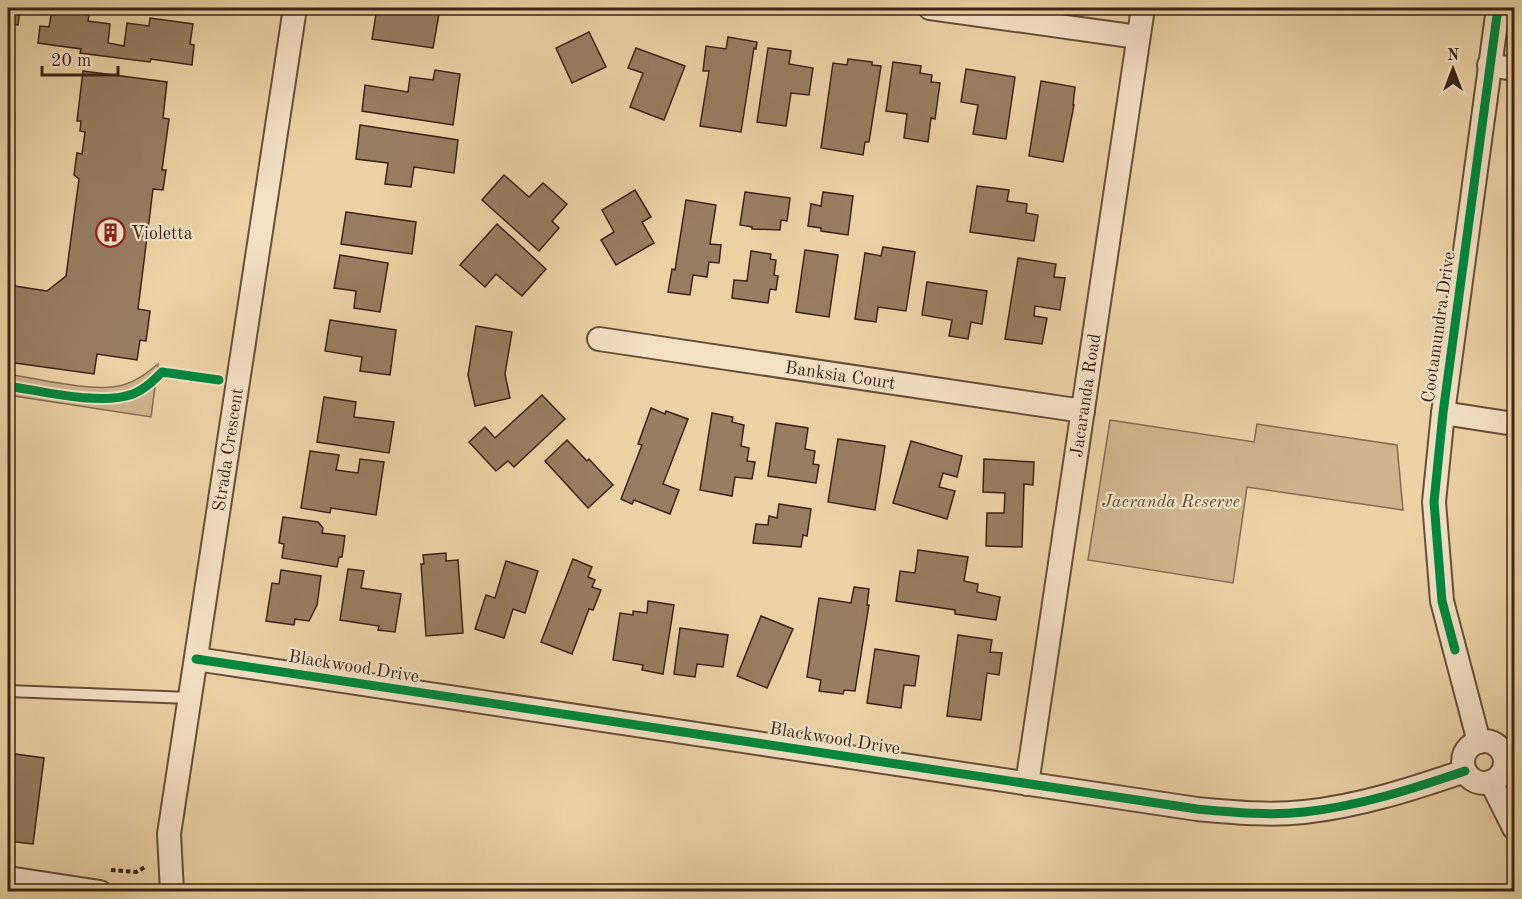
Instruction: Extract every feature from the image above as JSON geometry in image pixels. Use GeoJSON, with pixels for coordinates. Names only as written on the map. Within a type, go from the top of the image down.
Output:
{"type":"FeatureCollection","features":[{"type":"Feature","properties":{"kind":"street","name":"Strada Crescent"},"geometry":{"type":"LineString","coordinates":[[172,891],[170,834],[295,8]]}},
{"type":"Feature","properties":{"kind":"street"},"geometry":{"type":"LineString","coordinates":[[930,8],[1138,37]]}},
{"type":"Feature","properties":{"kind":"street","name":"Jacaranda Road"},"geometry":{"type":"LineString","coordinates":[[1028,784],[1143,8]]}},
{"type":"Feature","properties":{"kind":"street","name":"Cootamundra Drive"},"geometry":{"type":"LineString","coordinates":[[1479,742],[1442,601],[1434,502],[1443,413],[1498,8]]}},
{"type":"Feature","properties":{"kind":"street"},"geometry":{"type":"LineString","coordinates":[[1490,65],[1515,69]]}},
{"type":"Feature","properties":{"kind":"street","name":"Banksia Court"},"geometry":{"type":"LineString","coordinates":[[599,339],[1083,411]]}},
{"type":"Feature","properties":{"kind":"street"},"geometry":{"type":"LineString","coordinates":[[1443,413],[1515,424]]}},
{"type":"Feature","properties":{"kind":"street","name":"Blackwood Drive"},"geometry":{"type":"LineString","coordinates":[[196,659],[1197,809],[1303,812],[1367,802],[1465,771]]}},
{"type":"Feature","properties":{"kind":"street"},"geometry":{"type":"LineString","coordinates":[[1479,742],[1493,743],[1503,753],[1505,767],[1502,773],[1491,782],[1476,781],[1465,771],[1464,756],[1479,742]]}},
{"type":"Feature","properties":{"kind":"street"},"geometry":{"type":"LineString","coordinates":[[1491,782],[1515,828]]}},
{"type":"Feature","properties":{"kind":"street"},"geometry":{"type":"LineString","coordinates":[[8,878],[103,881]]}},
{"type":"Feature","properties":{"kind":"lane"},"geometry":{"type":"LineString","coordinates":[[8,691],[190,698]]}},
{"type":"Feature","properties":{"kind":"path"},"geometry":{"type":"LineString","coordinates":[[103,881],[147,867],[149,855]]}},
{"type":"Feature","properties":{"kind":"green space"},"geometry":{"type":"Polygon","coordinates":[[[158,364],[151,417],[8,395],[8,374],[66,384],[111,387],[133,381],[158,364]]]}},
{"type":"Feature","properties":{"kind":"green space","name":"Jacranda Reserve"},"geometry":{"type":"Polygon","coordinates":[[[1110,420],[1254,442],[1257,424],[1397,445],[1403,510],[1247,487],[1233,583],[1088,560],[1110,420]]]}},
{"type":"Feature","properties":{"kind":"building"},"geometry":{"type":"Polygon","coordinates":[[[8,8],[20,8],[18,25],[9,24],[8,34],[8,8]]]}},
{"type":"Feature","properties":{"kind":"building"},"geometry":{"type":"Polygon","coordinates":[[[377,8],[440,8],[433,48],[372,39],[377,8]]]}},
{"type":"Feature","properties":{"kind":"building"},"geometry":{"type":"Polygon","coordinates":[[[543,8],[579,8],[579,12],[543,8]]]}},
{"type":"Feature","properties":{"kind":"building"},"geometry":{"type":"Polygon","coordinates":[[[52,10],[89,15],[88,21],[110,24],[108,43],[124,46],[127,23],[149,26],[150,18],[193,24],[190,44],[194,45],[192,65],[80,53],[81,49],[38,43],[40,26],[49,27],[52,10]]]}},
{"type":"Feature","properties":{"kind":"building"},"geometry":{"type":"Polygon","coordinates":[[[589,32],[606,67],[572,83],[556,48],[589,32]]]}},
{"type":"Feature","properties":{"kind":"building"},"geometry":{"type":"Polygon","coordinates":[[[728,37],[757,42],[756,49],[754,48],[741,132],[700,126],[709,71],[703,71],[706,46],[726,49],[728,37]]]}},
{"type":"Feature","properties":{"kind":"building"},"geometry":{"type":"Polygon","coordinates":[[[636,48],[685,66],[664,120],[630,107],[643,73],[628,68],[636,48]]]}},
{"type":"Feature","properties":{"kind":"building"},"geometry":{"type":"Polygon","coordinates":[[[768,48],[791,51],[789,64],[813,68],[809,95],[791,93],[786,126],[757,122],[768,48]]]}},
{"type":"Feature","properties":{"kind":"building"},"geometry":{"type":"Polygon","coordinates":[[[848,59],[872,62],[872,65],[881,66],[869,142],[865,142],[863,155],[821,148],[833,63],[847,65],[848,59]]]}},
{"type":"Feature","properties":{"kind":"building"},"geometry":{"type":"Polygon","coordinates":[[[893,62],[921,66],[920,73],[932,75],[931,82],[940,83],[935,119],[931,118],[928,142],[904,138],[907,114],[886,111],[893,62]]]}},
{"type":"Feature","properties":{"kind":"building"},"geometry":{"type":"Polygon","coordinates":[[[966,69],[1015,77],[1006,139],[973,134],[978,105],[961,102],[966,69]]]}},
{"type":"Feature","properties":{"kind":"building"},"geometry":{"type":"Polygon","coordinates":[[[435,70],[460,74],[453,125],[362,111],[365,85],[408,92],[410,77],[433,80],[435,70]]]}},
{"type":"Feature","properties":{"kind":"building","name":"Violetta"},"geometry":{"type":"Polygon","coordinates":[[[83,71],[167,82],[163,118],[169,119],[162,170],[166,170],[163,190],[153,189],[138,309],[150,311],[146,341],[140,340],[137,360],[97,354],[94,374],[8,362],[8,275],[13,276],[15,286],[47,291],[66,276],[79,179],[74,175],[77,153],[82,154],[85,132],[80,131],[81,121],[77,121],[83,71]]]}},
{"type":"Feature","properties":{"kind":"building"},"geometry":{"type":"Polygon","coordinates":[[[1041,81],[1075,87],[1074,105],[1063,162],[1029,156],[1041,81]]]}},
{"type":"Feature","properties":{"kind":"building"},"geometry":{"type":"Polygon","coordinates":[[[360,125],[458,140],[454,173],[414,167],[411,187],[385,184],[388,163],[356,159],[360,125]]]}},
{"type":"Feature","properties":{"kind":"building"},"geometry":{"type":"Polygon","coordinates":[[[504,175],[529,197],[543,183],[567,204],[552,221],[559,228],[539,251],[482,200],[504,175]]]}},
{"type":"Feature","properties":{"kind":"building"},"geometry":{"type":"Polygon","coordinates":[[[977,186],[1009,190],[1007,201],[1027,204],[1026,213],[1038,215],[1034,241],[970,232],[977,186]]]}},
{"type":"Feature","properties":{"kind":"building"},"geometry":{"type":"Polygon","coordinates":[[[635,190],[651,217],[642,222],[654,243],[616,265],[601,240],[614,232],[602,210],[635,190]]]}},
{"type":"Feature","properties":{"kind":"building"},"geometry":{"type":"Polygon","coordinates":[[[745,192],[790,198],[787,221],[781,220],[780,230],[752,229],[752,227],[740,225],[745,192]]]}},
{"type":"Feature","properties":{"kind":"building"},"geometry":{"type":"Polygon","coordinates":[[[823,192],[853,196],[848,235],[821,231],[821,228],[808,226],[811,204],[821,206],[823,192]]]}},
{"type":"Feature","properties":{"kind":"building"},"geometry":{"type":"Polygon","coordinates":[[[686,200],[716,205],[710,244],[721,245],[719,263],[709,262],[707,277],[693,275],[690,295],[668,292],[672,269],[675,270],[686,200]]]}},
{"type":"Feature","properties":{"kind":"building"},"geometry":{"type":"Polygon","coordinates":[[[346,212],[416,222],[412,254],[341,244],[346,212]]]}},
{"type":"Feature","properties":{"kind":"building"},"geometry":{"type":"Polygon","coordinates":[[[497,224],[546,269],[522,296],[496,274],[485,287],[460,265],[497,224]]]}},
{"type":"Feature","properties":{"kind":"building"},"geometry":{"type":"Polygon","coordinates":[[[883,247],[915,252],[906,311],[878,307],[876,322],[855,319],[865,253],[881,256],[883,247]]]}},
{"type":"Feature","properties":{"kind":"building"},"geometry":{"type":"Polygon","coordinates":[[[805,250],[838,255],[829,317],[796,312],[805,250]]]}},
{"type":"Feature","properties":{"kind":"building"},"geometry":{"type":"Polygon","coordinates":[[[751,251],[771,254],[770,259],[776,260],[774,275],[778,276],[776,290],[770,289],[768,303],[732,298],[734,280],[747,281],[751,251]]]}},
{"type":"Feature","properties":{"kind":"building"},"geometry":{"type":"Polygon","coordinates":[[[340,255],[388,263],[380,312],[354,308],[356,291],[334,288],[340,255]]]}},
{"type":"Feature","properties":{"kind":"building"},"geometry":{"type":"Polygon","coordinates":[[[1018,258],[1056,264],[1054,277],[1065,278],[1060,310],[1035,306],[1034,316],[1047,318],[1042,344],[1005,339],[1018,258]]]}},
{"type":"Feature","properties":{"kind":"building"},"geometry":{"type":"Polygon","coordinates":[[[927,282],[987,291],[982,324],[971,322],[968,339],[949,336],[952,320],[922,315],[927,282]]]}},
{"type":"Feature","properties":{"kind":"building"},"geometry":{"type":"Polygon","coordinates":[[[330,320],[396,330],[390,375],[360,371],[362,357],[325,351],[330,320]]]}},
{"type":"Feature","properties":{"kind":"building"},"geometry":{"type":"Polygon","coordinates":[[[476,326],[512,332],[505,374],[510,398],[475,406],[468,375],[476,326]]]}},
{"type":"Feature","properties":{"kind":"building"},"geometry":{"type":"Polygon","coordinates":[[[542,395],[565,419],[514,467],[508,461],[496,471],[469,442],[485,427],[495,438],[542,395]]]}},
{"type":"Feature","properties":{"kind":"building"},"geometry":{"type":"Polygon","coordinates":[[[324,397],[356,402],[354,417],[394,422],[389,453],[317,442],[324,397]]]}},
{"type":"Feature","properties":{"kind":"building"},"geometry":{"type":"Polygon","coordinates":[[[651,408],[688,419],[663,484],[679,490],[670,514],[634,500],[632,504],[621,499],[642,445],[638,444],[651,408]]]}},
{"type":"Feature","properties":{"kind":"building"},"geometry":{"type":"Polygon","coordinates":[[[712,413],[733,417],[732,422],[744,425],[741,446],[749,448],[747,461],[755,462],[752,479],[735,477],[732,496],[700,490],[712,413]]]}},
{"type":"Feature","properties":{"kind":"building"},"geometry":{"type":"Polygon","coordinates":[[[776,423],[808,428],[805,449],[815,451],[813,464],[819,465],[816,483],[768,476],[776,423]]]}},
{"type":"Feature","properties":{"kind":"building"},"geometry":{"type":"Polygon","coordinates":[[[838,439],[885,446],[875,510],[828,502],[838,439]]]}},
{"type":"Feature","properties":{"kind":"building"},"geometry":{"type":"Polygon","coordinates":[[[567,440],[587,461],[589,459],[613,485],[588,508],[545,461],[567,440]]]}},
{"type":"Feature","properties":{"kind":"building"},"geometry":{"type":"Polygon","coordinates":[[[911,441],[962,456],[957,477],[943,473],[939,487],[955,491],[947,519],[893,503],[911,441]]]}},
{"type":"Feature","properties":{"kind":"building"},"geometry":{"type":"Polygon","coordinates":[[[310,451],[339,455],[336,470],[358,473],[360,459],[384,462],[376,515],[331,508],[330,513],[301,508],[310,451]]]}},
{"type":"Feature","properties":{"kind":"building"},"geometry":{"type":"Polygon","coordinates":[[[984,459],[1034,462],[1033,485],[1024,484],[1022,547],[986,546],[987,513],[1004,513],[1005,493],[983,492],[984,459]]]}},
{"type":"Feature","properties":{"kind":"building"},"geometry":{"type":"Polygon","coordinates":[[[779,504],[811,509],[807,536],[803,535],[801,547],[753,543],[756,524],[768,525],[769,516],[777,518],[779,504]]]}},
{"type":"Feature","properties":{"kind":"building"},"geometry":{"type":"Polygon","coordinates":[[[283,517],[318,522],[323,528],[322,533],[345,536],[342,557],[339,557],[337,567],[282,558],[284,544],[279,543],[283,517]]]}},
{"type":"Feature","properties":{"kind":"building"},"geometry":{"type":"Polygon","coordinates":[[[918,550],[968,557],[964,581],[978,584],[977,592],[1000,597],[996,620],[955,614],[955,610],[896,601],[900,571],[915,573],[918,550]]]}},
{"type":"Feature","properties":{"kind":"building"},"geometry":{"type":"Polygon","coordinates":[[[446,553],[446,561],[458,560],[463,633],[426,636],[421,564],[424,564],[423,555],[446,553]]]}},
{"type":"Feature","properties":{"kind":"building"},"geometry":{"type":"Polygon","coordinates":[[[573,559],[592,567],[588,577],[595,580],[592,587],[601,590],[593,610],[589,609],[572,654],[541,642],[573,559]]]}},
{"type":"Feature","properties":{"kind":"building"},"geometry":{"type":"Polygon","coordinates":[[[506,561],[538,571],[525,613],[513,609],[504,638],[475,629],[486,595],[495,598],[506,561]]]}},
{"type":"Feature","properties":{"kind":"building"},"geometry":{"type":"Polygon","coordinates":[[[348,569],[364,571],[361,588],[401,594],[395,632],[378,630],[379,626],[340,620],[348,569]]]}},
{"type":"Feature","properties":{"kind":"building"},"geometry":{"type":"Polygon","coordinates":[[[281,570],[321,576],[317,605],[309,621],[295,619],[294,625],[266,621],[272,583],[279,584],[281,570]]]}},
{"type":"Feature","properties":{"kind":"building"},"geometry":{"type":"Polygon","coordinates":[[[854,587],[869,589],[867,605],[869,605],[855,691],[844,690],[843,694],[819,691],[821,680],[807,677],[819,598],[851,603],[854,587]]]}},
{"type":"Feature","properties":{"kind":"building"},"geometry":{"type":"Polygon","coordinates":[[[648,601],[674,605],[663,674],[642,670],[643,665],[613,660],[620,613],[633,615],[633,611],[647,613],[648,601]]]}},
{"type":"Feature","properties":{"kind":"building"},"geometry":{"type":"Polygon","coordinates":[[[761,616],[793,629],[767,688],[737,676],[761,616]]]}},
{"type":"Feature","properties":{"kind":"building"},"geometry":{"type":"Polygon","coordinates":[[[680,628],[728,635],[723,667],[697,664],[695,677],[674,674],[680,628]]]}},
{"type":"Feature","properties":{"kind":"building"},"geometry":{"type":"Polygon","coordinates":[[[958,635],[992,640],[990,652],[1002,653],[999,675],[987,673],[981,720],[947,716],[958,635]]]}},
{"type":"Feature","properties":{"kind":"building"},"geometry":{"type":"Polygon","coordinates":[[[875,649],[919,656],[915,686],[904,685],[901,708],[867,703],[875,649]]]}},
{"type":"Feature","properties":{"kind":"building"},"geometry":{"type":"Polygon","coordinates":[[[8,753],[44,758],[33,844],[8,841],[8,753]]]}},
{"type":"Feature","properties":{"kind":"cycle path"},"geometry":{"type":"LineString","coordinates":[[1455,650],[1442,601],[1434,502],[1443,413],[1498,8]]}},
{"type":"Feature","properties":{"kind":"cycle path"},"geometry":{"type":"LineString","coordinates":[[8,386],[105,399],[133,394],[152,382],[162,372],[219,380]]}},
{"type":"Feature","properties":{"kind":"cycle path"},"geometry":{"type":"LineString","coordinates":[[196,659],[1197,809],[1277,814],[1304,812],[1345,806],[1386,796],[1465,771]]}},
{"type":"Feature","properties":{"kind":"place","name":"Violetta"},"geometry":{"type":"Point","coordinates":[110,233]}}]}
